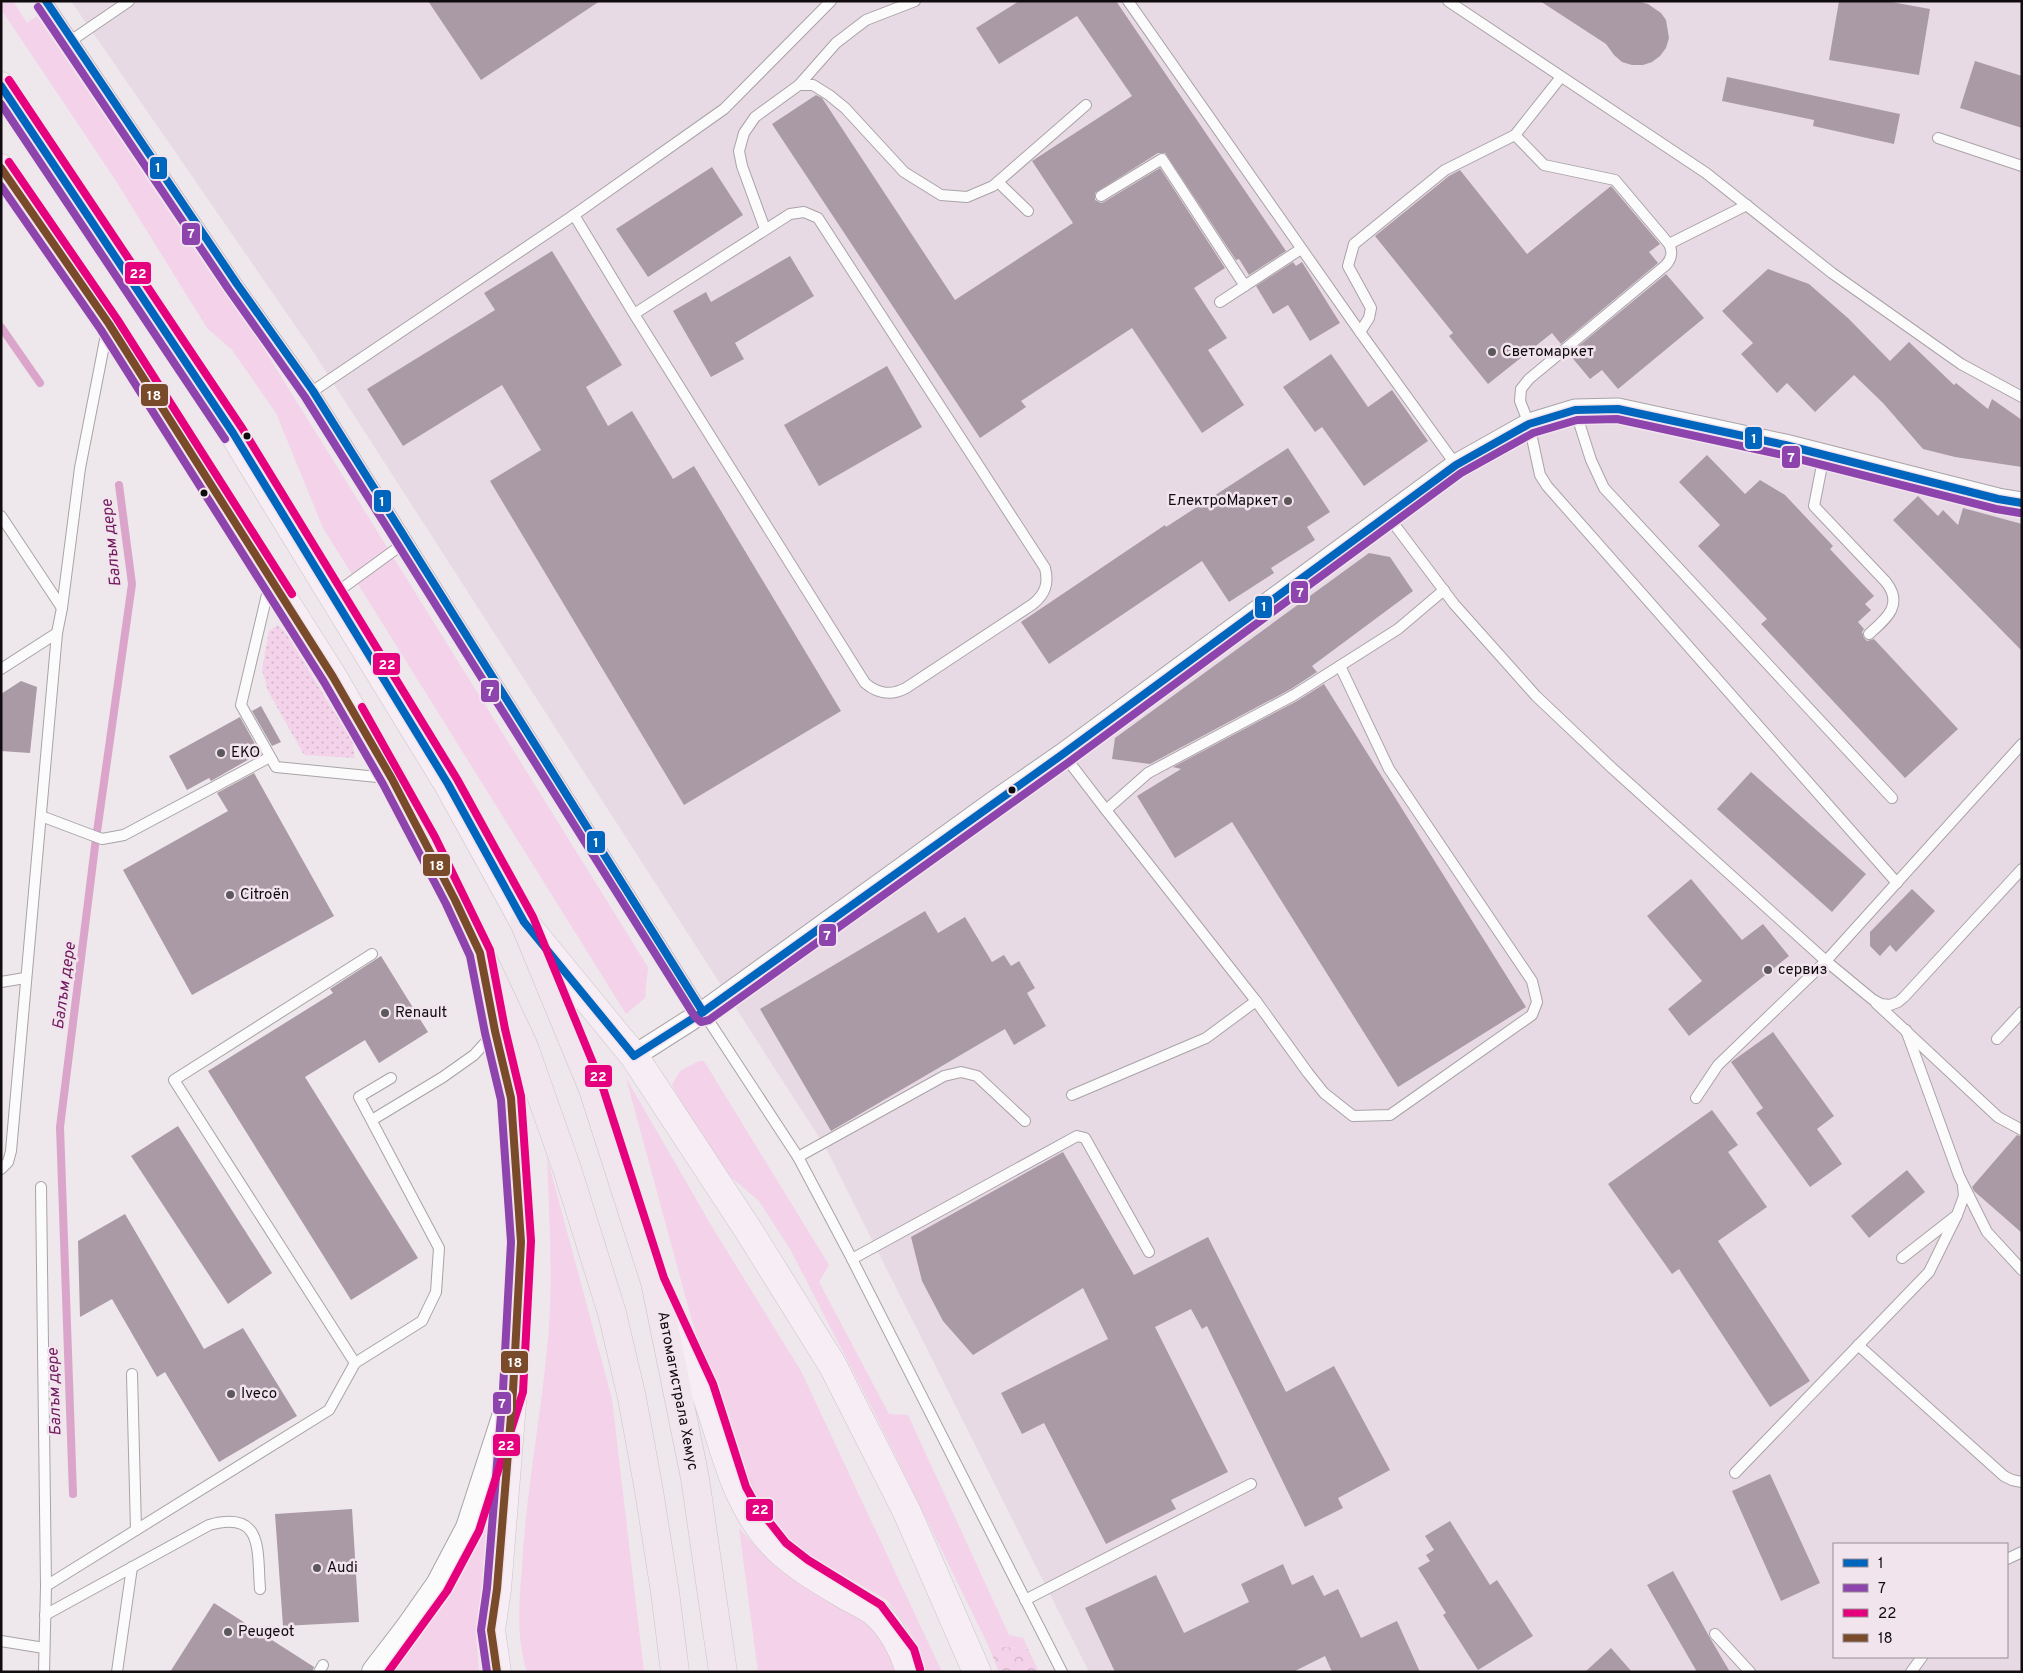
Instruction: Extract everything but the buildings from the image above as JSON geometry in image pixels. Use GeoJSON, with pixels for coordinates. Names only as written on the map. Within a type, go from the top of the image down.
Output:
{"type":"FeatureCollection","features":[{"type":"Feature","properties":{"kind":"highway","name":"Автомагистрала Хемус"},"geometry":{"type":"LineString","coordinates":[[524,922],[593,1089],[655,1282],[695,1478],[723,1672]]}},
{"type":"Feature","properties":{"kind":"highway"},"geometry":{"type":"LineString","coordinates":[[480,953],[524,1047],[567,1169],[612,1313],[632,1398],[648,1481],[675,1672]]}},
{"type":"Feature","properties":{"kind":"main road"},"geometry":{"type":"LineString","coordinates":[[1,86],[234,433],[448,784],[524,922],[634,1056],[747,1228],[833,1366],[907,1512],[977,1672]]}},
{"type":"Feature","properties":{"kind":"main road"},"geometry":{"type":"LineString","coordinates":[[1,168],[109,324],[333,677],[392,779],[455,900],[480,953],[495,1031],[511,1098],[521,1242],[513,1392],[497,1589],[490,1630],[497,1672]]}},
{"type":"Feature","properties":{"kind":"main road"},"geometry":{"type":"LineString","coordinates":[[655,1282],[704,1388],[737,1491],[747,1510],[779,1550],[810,1573],[874,1612],[905,1654],[910,1672]]}},
{"type":"Feature","properties":{"kind":"street"},"geometry":{"type":"LineString","coordinates":[[634,1056],[703,1012],[994,801],[1063,754],[1456,465],[1529,424],[1575,410],[1618,409],[1824,455],[1998,499],[2022,502]]}},
{"type":"Feature","properties":{"kind":"street"},"geometry":{"type":"LineString","coordinates":[[375,1672],[439,1585],[469,1528],[513,1392]]}},
{"type":"Feature","properties":{"kind":"lane"},"geometry":{"type":"LineString","coordinates":[[46,1],[313,391],[703,1012],[798,1157],[852,1259],[1062,1672]]}},
{"type":"Feature","properties":{"kind":"lane"},"geometry":{"type":"LineString","coordinates":[[72,40],[129,1]]}},
{"type":"Feature","properties":{"kind":"lane"},"geometry":{"type":"LineString","coordinates":[[313,391],[574,215],[724,109],[831,1]]}},
{"type":"Feature","properties":{"kind":"lane"},"geometry":{"type":"LineString","coordinates":[[764,229],[742,166],[739,151],[744,133],[755,118],[799,85],[836,43],[866,20],[915,1]]}},
{"type":"Feature","properties":{"kind":"lane"},"geometry":{"type":"LineString","coordinates":[[1128,1],[1360,332],[1456,465]]}},
{"type":"Feature","properties":{"kind":"lane"},"geometry":{"type":"LineString","coordinates":[[1448,1],[1706,173],[1832,273],[1953,358],[2020,393]]}},
{"type":"Feature","properties":{"kind":"lane"},"geometry":{"type":"LineString","coordinates":[[1360,332],[1369,318],[1371,308],[1348,266],[1354,244],[1445,170],[1515,135],[1561,77]]}},
{"type":"Feature","properties":{"kind":"lane"},"geometry":{"type":"LineString","coordinates":[[799,85],[813,85],[829,94],[845,108],[904,172],[941,195],[967,197],[993,186],[1086,105]]}},
{"type":"Feature","properties":{"kind":"lane"},"geometry":{"type":"LineString","coordinates":[[1515,135],[1544,165],[1615,180],[1669,244],[1671,256],[1666,265],[1529,379],[1521,389],[1520,401],[1529,424],[1540,475],[1897,883]]}},
{"type":"Feature","properties":{"kind":"lane"},"geometry":{"type":"LineString","coordinates":[[1938,138],[2022,166]]}},
{"type":"Feature","properties":{"kind":"lane"},"geometry":{"type":"LineString","coordinates":[[1101,196],[1162,159],[1245,286]]}},
{"type":"Feature","properties":{"kind":"lane"},"geometry":{"type":"LineString","coordinates":[[998,182],[1028,211]]}},
{"type":"Feature","properties":{"kind":"lane"},"geometry":{"type":"LineString","coordinates":[[1669,244],[1747,205]]}},
{"type":"Feature","properties":{"kind":"lane"},"geometry":{"type":"LineString","coordinates":[[574,215],[634,314],[865,683],[882,693],[892,693],[906,688],[1039,599],[1047,585],[1045,568],[823,223],[812,214],[797,212],[790,214],[634,314]]}},
{"type":"Feature","properties":{"kind":"lane"},"geometry":{"type":"LineString","coordinates":[[1220,302],[1302,249]]}},
{"type":"Feature","properties":{"kind":"lane"},"geometry":{"type":"LineString","coordinates":[[1,1169],[8,1162],[11,1151],[57,633],[62,608],[80,468],[109,324]]}},
{"type":"Feature","properties":{"kind":"lane"},"geometry":{"type":"LineString","coordinates":[[1575,410],[1591,460],[1604,488],[1892,798]]}},
{"type":"Feature","properties":{"kind":"lane"},"geometry":{"type":"LineString","coordinates":[[1824,455],[1814,506],[1886,582],[1894,596],[1894,604],[1891,611],[1869,634]]}},
{"type":"Feature","properties":{"kind":"lane"},"geometry":{"type":"LineString","coordinates":[[1,516],[62,608]]}},
{"type":"Feature","properties":{"kind":"lane"},"geometry":{"type":"LineString","coordinates":[[1388,516],[1444,590],[1536,696],[1619,774],[1826,961],[1872,999],[1998,1117],[2022,1130]]}},
{"type":"Feature","properties":{"kind":"lane"},"geometry":{"type":"LineString","coordinates":[[333,596],[407,541]]}},
{"type":"Feature","properties":{"kind":"lane"},"geometry":{"type":"LineString","coordinates":[[271,578],[241,705],[276,767],[392,779]]}},
{"type":"Feature","properties":{"kind":"lane"},"geometry":{"type":"LineString","coordinates":[[1106,810],[1148,773],[1294,695],[1398,629],[1444,590]]}},
{"type":"Feature","properties":{"kind":"lane"},"geometry":{"type":"LineString","coordinates":[[1,669],[57,633]]}},
{"type":"Feature","properties":{"kind":"lane"},"geometry":{"type":"LineString","coordinates":[[1063,754],[1256,1001],[1324,1093],[1353,1116],[1390,1115],[1532,1015],[1537,1002],[1532,981],[1389,769],[1340,666]]}},
{"type":"Feature","properties":{"kind":"lane"},"geometry":{"type":"LineString","coordinates":[[1696,1098],[1718,1065],[1826,961],[2022,744]]}},
{"type":"Feature","properties":{"kind":"lane"},"geometry":{"type":"LineString","coordinates":[[41,816],[102,839],[124,835],[270,757]]}},
{"type":"Feature","properties":{"kind":"lane"},"geometry":{"type":"LineString","coordinates":[[1872,999],[1881,1004],[1890,1005],[1904,997],[2022,869]]}},
{"type":"Feature","properties":{"kind":"lane"},"geometry":{"type":"LineString","coordinates":[[355,1363],[174,1080],[372,954]]}},
{"type":"Feature","properties":{"kind":"lane"},"geometry":{"type":"LineString","coordinates":[[1,982],[25,978]]}},
{"type":"Feature","properties":{"kind":"lane"},"geometry":{"type":"LineString","coordinates":[[1072,1095],[1206,1038],[1256,1001]]}},
{"type":"Feature","properties":{"kind":"lane"},"geometry":{"type":"LineString","coordinates":[[1997,1039],[2022,1012]]}},
{"type":"Feature","properties":{"kind":"lane"},"geometry":{"type":"LineString","coordinates":[[1735,1473],[1929,1272],[1957,1215],[1964,1196],[1963,1186],[1906,1030]]}},
{"type":"Feature","properties":{"kind":"lane"},"geometry":{"type":"LineString","coordinates":[[372,1120],[443,1078],[474,1055],[495,1031]]}},
{"type":"Feature","properties":{"kind":"lane"},"geometry":{"type":"LineString","coordinates":[[798,1157],[944,1076],[961,1072],[977,1076],[1026,1121]]}},
{"type":"Feature","properties":{"kind":"lane"},"geometry":{"type":"LineString","coordinates":[[46,1586],[329,1410],[355,1363],[422,1321],[436,1292],[439,1248],[359,1097],[391,1078]]}},
{"type":"Feature","properties":{"kind":"lane"},"geometry":{"type":"LineString","coordinates":[[852,1259],[1076,1136],[1085,1138],[1149,1252]]}},
{"type":"Feature","properties":{"kind":"lane"},"geometry":{"type":"LineString","coordinates":[[1959,1176],[1987,1232],[2022,1270]]}},
{"type":"Feature","properties":{"kind":"lane"},"geometry":{"type":"LineString","coordinates":[[41,1187],[46,1586],[44,1672]]}},
{"type":"Feature","properties":{"kind":"lane"},"geometry":{"type":"LineString","coordinates":[[1902,1258],[1957,1215]]}},
{"type":"Feature","properties":{"kind":"lane"},"geometry":{"type":"LineString","coordinates":[[1858,1345],[2004,1476],[2022,1482]]}},
{"type":"Feature","properties":{"kind":"lane"},"geometry":{"type":"LineString","coordinates":[[132,1374],[136,1530]]}},
{"type":"Feature","properties":{"kind":"lane"},"geometry":{"type":"LineString","coordinates":[[1025,1600],[1251,1484]]}},
{"type":"Feature","properties":{"kind":"lane"},"geometry":{"type":"LineString","coordinates":[[45,1615],[209,1524],[224,1521],[238,1522],[248,1528],[256,1538],[260,1589]]}},
{"type":"Feature","properties":{"kind":"lane"},"geometry":{"type":"LineString","coordinates":[[2008,1559],[2022,1552]]}},
{"type":"Feature","properties":{"kind":"lane"},"geometry":{"type":"LineString","coordinates":[[117,1672],[132,1567]]}},
{"type":"Feature","properties":{"kind":"lane"},"geometry":{"type":"LineString","coordinates":[[1715,1634],[1750,1672]]}},
{"type":"Feature","properties":{"kind":"lane"},"geometry":{"type":"LineString","coordinates":[[1,1641],[44,1648]]}},
{"type":"Feature","properties":{"kind":"lane"},"geometry":{"type":"LineString","coordinates":[[1911,1672],[1921,1658]]}},
{"type":"Feature","properties":{"kind":"shaded area"},"geometry":{"type":"Polygon","coordinates":[[[71,1],[2022,1],[2022,1672],[1089,1672],[826,1148],[310,347],[71,1]]]}},
{"type":"Feature","properties":{"kind":"green space"},"geometry":{"type":"Polygon","coordinates":[[[1,1],[13,1],[27,23],[37,16],[213,277],[259,341],[648,967],[645,998],[626,1014],[323,528],[276,413],[232,350],[207,328],[116,181],[1,9],[1,1]]]}},
{"type":"Feature","properties":{"kind":"green space"},"geometry":{"type":"Polygon","coordinates":[[[278,625],[287,635],[352,741],[355,758],[304,755],[268,691],[262,670],[269,631],[278,625]]]}},
{"type":"Feature","properties":{"kind":"green space"},"geometry":{"type":"Polygon","coordinates":[[[699,1061],[704,1061],[829,1265],[819,1282],[889,1414],[908,1415],[1009,1635],[1023,1638],[1028,1649],[988,1645],[876,1416],[790,1249],[759,1201],[731,1177],[696,1131],[672,1085],[680,1071],[699,1061]]]}},
{"type":"Feature","properties":{"kind":"green space"},"geometry":{"type":"Polygon","coordinates":[[[626,1078],[714,1230],[801,1371],[942,1672],[925,1672],[909,1630],[887,1600],[781,1537],[749,1486],[692,1321],[626,1078]]]}},
{"type":"Feature","properties":{"kind":"green space"},"geometry":{"type":"Polygon","coordinates":[[[547,1157],[612,1399],[644,1672],[527,1672],[521,1646],[519,1620],[524,1540],[549,1325],[550,1253],[547,1157]]]}},
{"type":"Feature","properties":{"kind":"green space"},"geometry":{"type":"Polygon","coordinates":[[[495,1494],[476,1632],[479,1672],[391,1672],[432,1620],[464,1569],[495,1494]]]}},
{"type":"Feature","properties":{"kind":"green space"},"geometry":{"type":"Polygon","coordinates":[[[739,1528],[784,1572],[855,1614],[869,1626],[881,1639],[889,1654],[894,1672],[758,1672],[739,1528]]]}},
{"type":"Feature","properties":{"kind":"green space"},"geometry":{"type":"Polygon","coordinates":[[[988,1645],[1028,1649],[1039,1672],[999,1672],[988,1645]]]}},
{"type":"Feature","properties":{"kind":"waterway","name":"Балъм дере"},"geometry":{"type":"LineString","coordinates":[[1,327],[40,383]]}},
{"type":"Feature","properties":{"kind":"waterway","name":"Балъм дере"},"geometry":{"type":"LineString","coordinates":[[73,1494],[60,1127],[95,846],[132,584],[119,485]]}},
{"type":"Feature","properties":{"kind":"transit line","name":"1"},"geometry":{"type":"LineString","coordinates":[[46,1],[237,284],[313,391],[703,1012]]}},
{"type":"Feature","properties":{"kind":"transit line","name":"7"},"geometry":{"type":"LineString","coordinates":[[38,7],[229,290],[305,397],[695,1017],[701,1022],[709,1020],[1069,762],[1461,473],[1533,433],[1577,420],[1617,419],[1783,455],[1996,509],[2020,513]]}},
{"type":"Feature","properties":{"kind":"transit line","name":"22"},"geometry":{"type":"LineString","coordinates":[[9,80],[242,428],[457,779],[533,917],[602,1085],[664,1278],[713,1384],[746,1487],[756,1505],[786,1543],[808,1560],[881,1605],[914,1649],[920,1669]]}},
{"type":"Feature","properties":{"kind":"transit line","name":"1"},"geometry":{"type":"LineString","coordinates":[[1,86],[233,433],[448,784],[524,922],[634,1056],[703,1012],[1063,754],[1456,465],[1529,424],[1575,410],[1618,409],[1785,445],[1998,499],[2022,503]]}},
{"type":"Feature","properties":{"kind":"transit line","name":"7"},"geometry":{"type":"LineString","coordinates":[[1,104],[225,439]]}},
{"type":"Feature","properties":{"kind":"transit line","name":"22"},"geometry":{"type":"LineString","coordinates":[[9,162],[117,319],[292,594]]}},
{"type":"Feature","properties":{"kind":"transit line","name":"18"},"geometry":{"type":"LineString","coordinates":[[1,168],[109,324],[333,677],[392,779],[455,900],[480,953],[495,1031],[511,1098],[521,1242],[513,1391],[497,1589],[491,1630],[497,1672]]}},
{"type":"Feature","properties":{"kind":"transit line","name":"7"},"geometry":{"type":"LineString","coordinates":[[1,186],[101,330],[324,682],[383,784],[446,904],[470,956],[485,1033],[501,1100],[511,1242],[503,1390],[487,1588],[481,1630],[487,1672]]}},
{"type":"Feature","properties":{"kind":"transit line","name":"22"},"geometry":{"type":"LineString","coordinates":[[362,707],[435,837],[490,950],[505,1029],[521,1096],[531,1241],[523,1392],[479,1531],[447,1591],[388,1672]]}},
{"type":"Feature","properties":{"kind":"place","name":"Светомаркет"},"geometry":{"type":"Point","coordinates":[1492,352]}},
{"type":"Feature","properties":{"kind":"place","name":"ЕлектроМаркет"},"geometry":{"type":"Point","coordinates":[1288,501]}},
{"type":"Feature","properties":{"kind":"place","name":"EKO"},"geometry":{"type":"Point","coordinates":[221,753]}},
{"type":"Feature","properties":{"kind":"place","name":"Citroën"},"geometry":{"type":"Point","coordinates":[230,895]}},
{"type":"Feature","properties":{"kind":"place","name":"сервиз"},"geometry":{"type":"Point","coordinates":[1768,970]}},
{"type":"Feature","properties":{"kind":"place","name":"Renault"},"geometry":{"type":"Point","coordinates":[385,1013]}},
{"type":"Feature","properties":{"kind":"place","name":"Iveco"},"geometry":{"type":"Point","coordinates":[231,1394]}},
{"type":"Feature","properties":{"kind":"place","name":"Audi"},"geometry":{"type":"Point","coordinates":[317,1568]}},
{"type":"Feature","properties":{"kind":"place","name":"Peugeot"},"geometry":{"type":"Point","coordinates":[228,1632]}}]}
